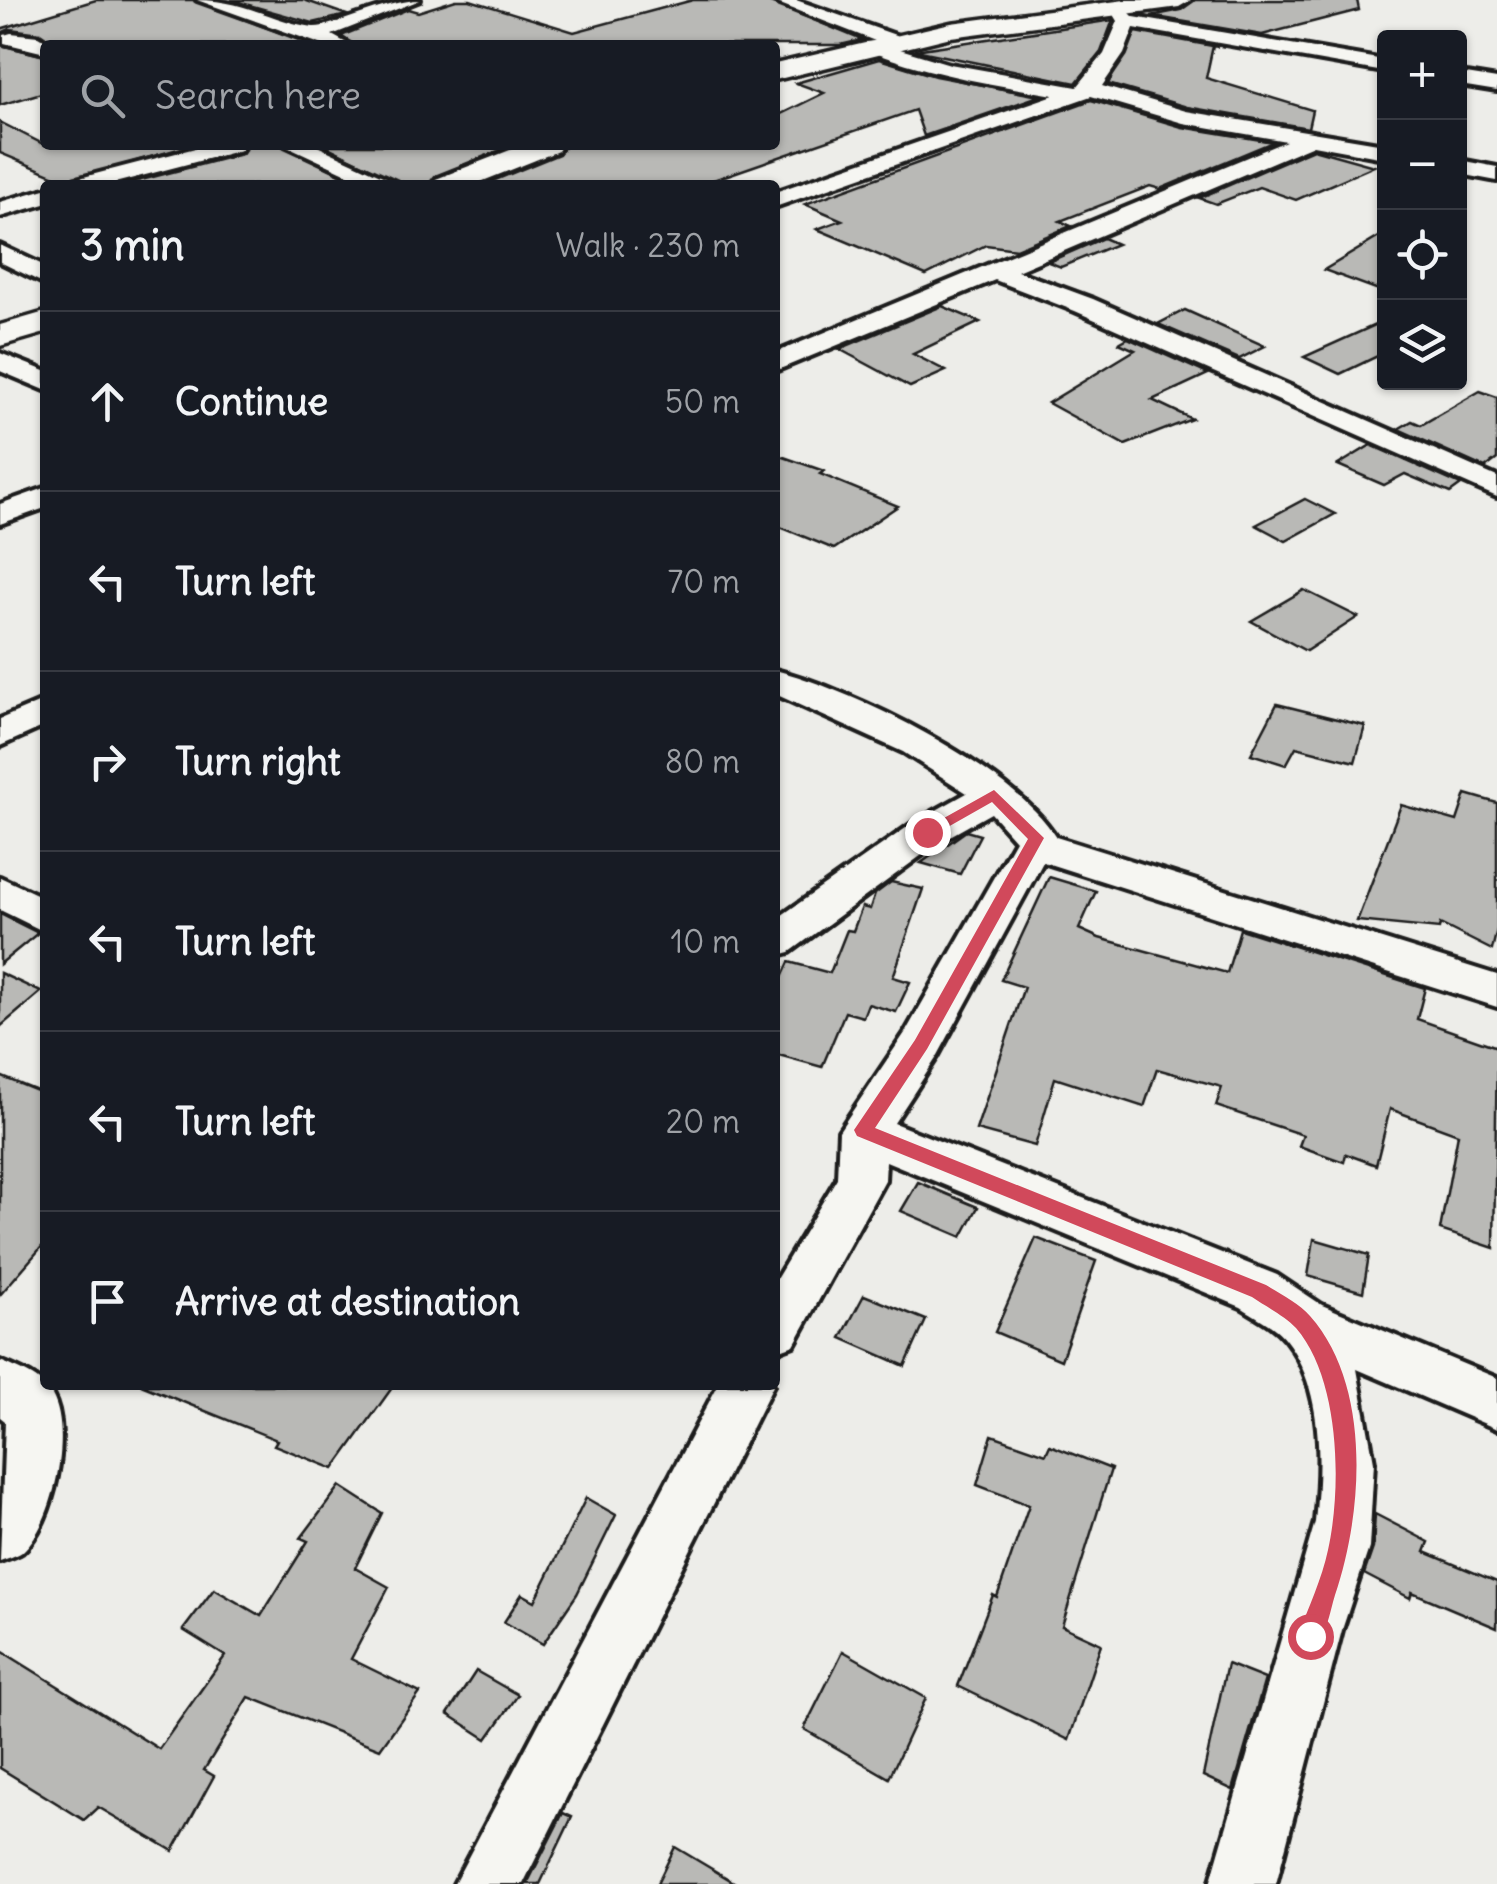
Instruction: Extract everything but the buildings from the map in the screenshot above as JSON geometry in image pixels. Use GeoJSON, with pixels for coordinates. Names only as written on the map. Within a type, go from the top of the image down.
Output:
{"type":"FeatureCollection","features":[{"type":"Feature","properties":{"kind":"street"},"geometry":{"type":"LineString","coordinates":[[206,0],[290,24],[326,40]]}},
{"type":"Feature","properties":{"kind":"street"},"geometry":{"type":"LineString","coordinates":[[313,35],[411,0]]}},
{"type":"Feature","properties":{"kind":"street"},"geometry":{"type":"LineString","coordinates":[[779,0],[884,44],[928,68],[1084,92],[1183,117],[1377,150]]}},
{"type":"Feature","properties":{"kind":"street"},"geometry":{"type":"LineString","coordinates":[[780,71],[884,44],[1178,0]]}},
{"type":"Feature","properties":{"kind":"street"},"geometry":{"type":"LineString","coordinates":[[1132,8],[1377,64]]}},
{"type":"Feature","properties":{"kind":"street"},"geometry":{"type":"LineString","coordinates":[[780,198],[1084,92],[1114,54],[1132,8]]}},
{"type":"Feature","properties":{"kind":"street"},"geometry":{"type":"LineString","coordinates":[[11,39],[40,46]]}},
{"type":"Feature","properties":{"kind":"street"},"geometry":{"type":"LineString","coordinates":[[1467,80],[1497,85]]}},
{"type":"Feature","properties":{"kind":"street"},"geometry":{"type":"LineString","coordinates":[[780,361],[1307,140]]}},
{"type":"Feature","properties":{"kind":"street"},"geometry":{"type":"LineString","coordinates":[[99,180],[214,150]]}},
{"type":"Feature","properties":{"kind":"street"},"geometry":{"type":"LineString","coordinates":[[308,150],[379,180]]}},
{"type":"Feature","properties":{"kind":"street"},"geometry":{"type":"LineString","coordinates":[[460,180],[535,150]]}},
{"type":"Feature","properties":{"kind":"street"},"geometry":{"type":"LineString","coordinates":[[1467,168],[1497,174]]}},
{"type":"Feature","properties":{"kind":"street"},"geometry":{"type":"LineString","coordinates":[[0,210],[40,198]]}},
{"type":"Feature","properties":{"kind":"street"},"geometry":{"type":"LineString","coordinates":[[0,252],[40,273]]}},
{"type":"Feature","properties":{"kind":"street"},"geometry":{"type":"LineString","coordinates":[[992,270],[1084,305],[1497,488]]}},
{"type":"Feature","properties":{"kind":"street"},"geometry":{"type":"LineString","coordinates":[[0,336],[40,324]]}},
{"type":"Feature","properties":{"kind":"street"},"geometry":{"type":"LineString","coordinates":[[0,361],[40,380]]}},
{"type":"Feature","properties":{"kind":"street"},"geometry":{"type":"LineString","coordinates":[[0,515],[40,499]]}},
{"type":"Feature","properties":{"kind":"street"},"geometry":{"type":"LineString","coordinates":[[780,683],[924,747],[994,795],[1036,838],[921,1044],[864,1130],[861,1180],[780,1319]]}},
{"type":"Feature","properties":{"kind":"street"},"geometry":{"type":"LineString","coordinates":[[0,734],[40,714]]}},
{"type":"Feature","properties":{"kind":"street"},"geometry":{"type":"LineString","coordinates":[[780,937],[927,832],[994,795]]}},
{"type":"Feature","properties":{"kind":"street"},"geometry":{"type":"LineString","coordinates":[[1035,845],[1497,991]]}},
{"type":"Feature","properties":{"kind":"street"},"geometry":{"type":"LineString","coordinates":[[0,891],[40,914]]}},
{"type":"Feature","properties":{"kind":"street"},"geometry":{"type":"LineString","coordinates":[[864,1130],[1259,1291],[1302,1321],[1497,1404]]}},
{"type":"Feature","properties":{"kind":"street"},"geometry":{"type":"LineString","coordinates":[[1244,1884],[1274,1789],[1310,1636],[1339,1550],[1346,1495],[1341,1413],[1325,1360],[1302,1321]]}},
{"type":"Feature","properties":{"kind":"street"},"geometry":{"type":"LineString","coordinates":[[487,1884],[743,1390]]}},
{"type":"Feature","properties":{"kind":"street"},"geometry":{"type":"LineString","coordinates":[[0,1533],[25,1491],[34,1442],[31,1393]]}},
{"type":"Feature","properties":{"kind":"path"},"geometry":{"type":"LineString","coordinates":[[549,40],[557,38]]}},
{"type":"Feature","properties":{"kind":"route"},"geometry":{"type":"LineString","coordinates":[[927,832],[994,795],[1036,838],[921,1044],[864,1130],[1259,1291],[1302,1321],[1325,1360],[1341,1413],[1347,1479],[1339,1550],[1310,1636]]}}]}
